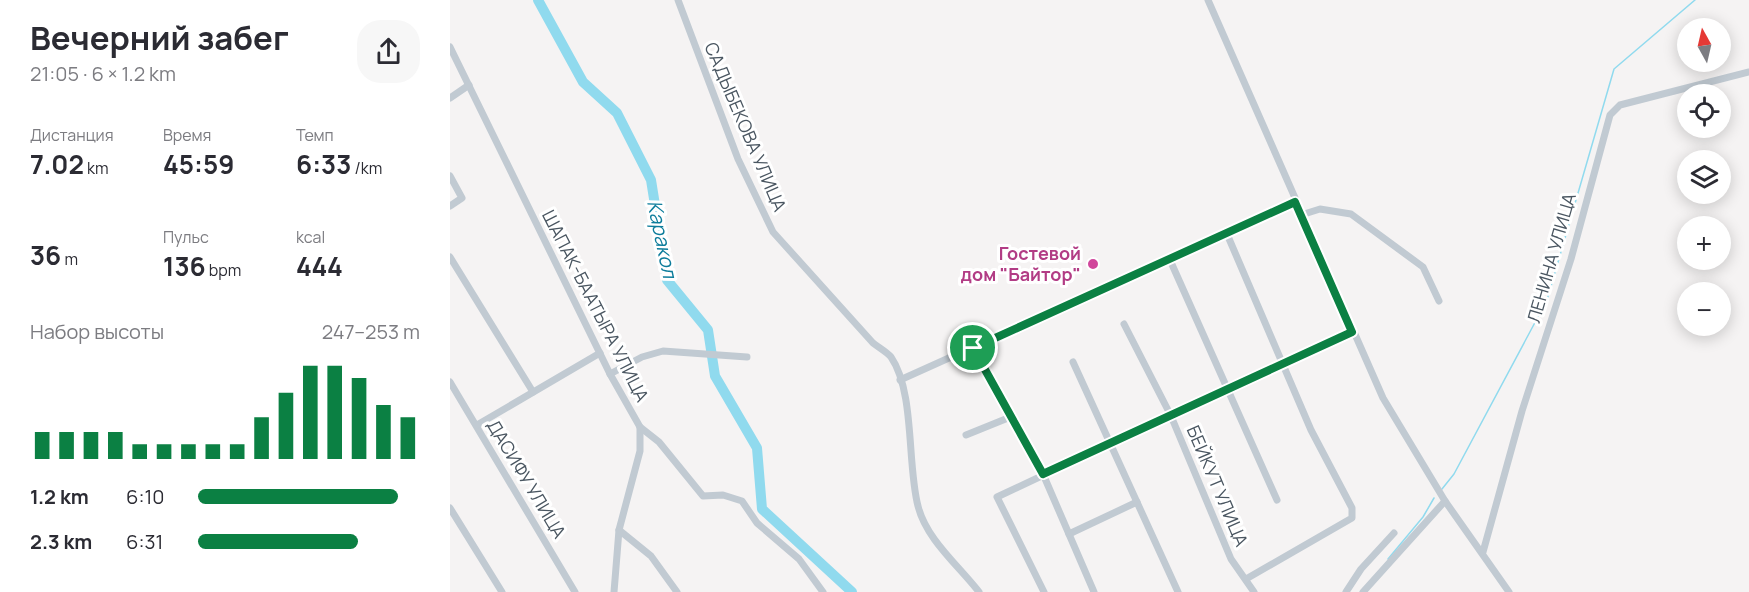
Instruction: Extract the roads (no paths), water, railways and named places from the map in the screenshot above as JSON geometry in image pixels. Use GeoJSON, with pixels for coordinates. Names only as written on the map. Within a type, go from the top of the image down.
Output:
{"type":"FeatureCollection","features":[{"type":"Feature","properties":{"kind":"street","name":"САДЫБЕКОВА УЛИЦА"},"geometry":{"type":"LineString","coordinates":[[678,0],[738,159],[773,232],[873,343],[890,357],[900,380],[918,506],[926,527],[979,592]]}},
{"type":"Feature","properties":{"kind":"street"},"geometry":{"type":"LineString","coordinates":[[1208,0],[1300,215],[1387,407],[1445,501],[1509,592]]}},
{"type":"Feature","properties":{"kind":"street","name":"ШАПАК-БААТЫРА УЛИЦА"},"geometry":{"type":"LineString","coordinates":[[450,47],[610,374],[640,427],[640,451],[619,530],[614,592]]}},
{"type":"Feature","properties":{"kind":"street","name":"ЛЕНИНА УЛИЦА"},"geometry":{"type":"LineString","coordinates":[[1483,552],[1522,411],[1570,259],[1610,114],[1620,105],[1749,72]]}},
{"type":"Feature","properties":{"kind":"street"},"geometry":{"type":"LineString","coordinates":[[450,98],[469,85]]}},
{"type":"Feature","properties":{"kind":"street"},"geometry":{"type":"LineString","coordinates":[[450,176],[462,198],[450,206]]}},
{"type":"Feature","properties":{"kind":"street"},"geometry":{"type":"LineString","coordinates":[[900,380],[1295,202]]}},
{"type":"Feature","properties":{"kind":"street"},"geometry":{"type":"LineString","coordinates":[[1300,215],[1320,209],[1351,214],[1423,267],[1439,301]]}},
{"type":"Feature","properties":{"kind":"street"},"geometry":{"type":"LineString","coordinates":[[1227,234],[1311,430],[1352,508],[1352,518],[1246,579]]}},
{"type":"Feature","properties":{"kind":"street"},"geometry":{"type":"LineString","coordinates":[[450,258],[533,392]]}},
{"type":"Feature","properties":{"kind":"street"},"geometry":{"type":"LineString","coordinates":[[1170,260],[1277,500]]}},
{"type":"Feature","properties":{"kind":"street","name":"БЕЙКУТ УЛИЦА"},"geometry":{"type":"LineString","coordinates":[[1124,324],[1171,416],[1231,559],[1254,592]]}},
{"type":"Feature","properties":{"kind":"street"},"geometry":{"type":"LineString","coordinates":[[1044,592],[997,497],[1352,332]]}},
{"type":"Feature","properties":{"kind":"street"},"geometry":{"type":"LineString","coordinates":[[973,348],[1013,416],[1043,474],[1094,592]]}},
{"type":"Feature","properties":{"kind":"street"},"geometry":{"type":"LineString","coordinates":[[610,374],[642,357],[663,351],[747,357]]}},
{"type":"Feature","properties":{"kind":"street"},"geometry":{"type":"LineString","coordinates":[[477,425],[600,352]]}},
{"type":"Feature","properties":{"kind":"street"},"geometry":{"type":"LineString","coordinates":[[1072,362],[1178,592]]}},
{"type":"Feature","properties":{"kind":"street","name":"ДАСИФУ УЛИЦА"},"geometry":{"type":"LineString","coordinates":[[450,382],[575,592]]}},
{"type":"Feature","properties":{"kind":"street"},"geometry":{"type":"LineString","coordinates":[[966,435],[1013,416]]}},
{"type":"Feature","properties":{"kind":"street"},"geometry":{"type":"LineString","coordinates":[[640,427],[659,442],[703,496],[723,495],[742,501],[757,523],[799,559],[823,592]]}},
{"type":"Feature","properties":{"kind":"street"},"geometry":{"type":"LineString","coordinates":[[1364,592],[1445,501]]}},
{"type":"Feature","properties":{"kind":"street"},"geometry":{"type":"LineString","coordinates":[[1069,534],[1137,502]]}},
{"type":"Feature","properties":{"kind":"street"},"geometry":{"type":"LineString","coordinates":[[450,508],[502,592]]}},
{"type":"Feature","properties":{"kind":"street"},"geometry":{"type":"LineString","coordinates":[[619,530],[651,556],[677,592]]}},
{"type":"Feature","properties":{"kind":"street"},"geometry":{"type":"LineString","coordinates":[[1346,592],[1361,569],[1394,533]]}},
{"type":"Feature","properties":{"kind":"waterway","name":"Каракол"},"geometry":{"type":"LineString","coordinates":[[538,0],[583,82],[617,113],[651,180],[667,280],[708,330],[715,376],[757,448],[762,509],[852,592]]}},
{"type":"Feature","properties":{"kind":"waterway"},"geometry":{"type":"LineString","coordinates":[[1442,489],[1454,474],[1547,300],[1614,69],[1695,0]]}},
{"type":"Feature","properties":{"kind":"waterway"},"geometry":{"type":"LineString","coordinates":[[1388,559],[1423,517],[1434,498]]}},
{"type":"Feature","properties":{"kind":"place","name":"Гостевой дом \"Байтор\""},"geometry":{"type":"Point","coordinates":[1093,264]}}]}
